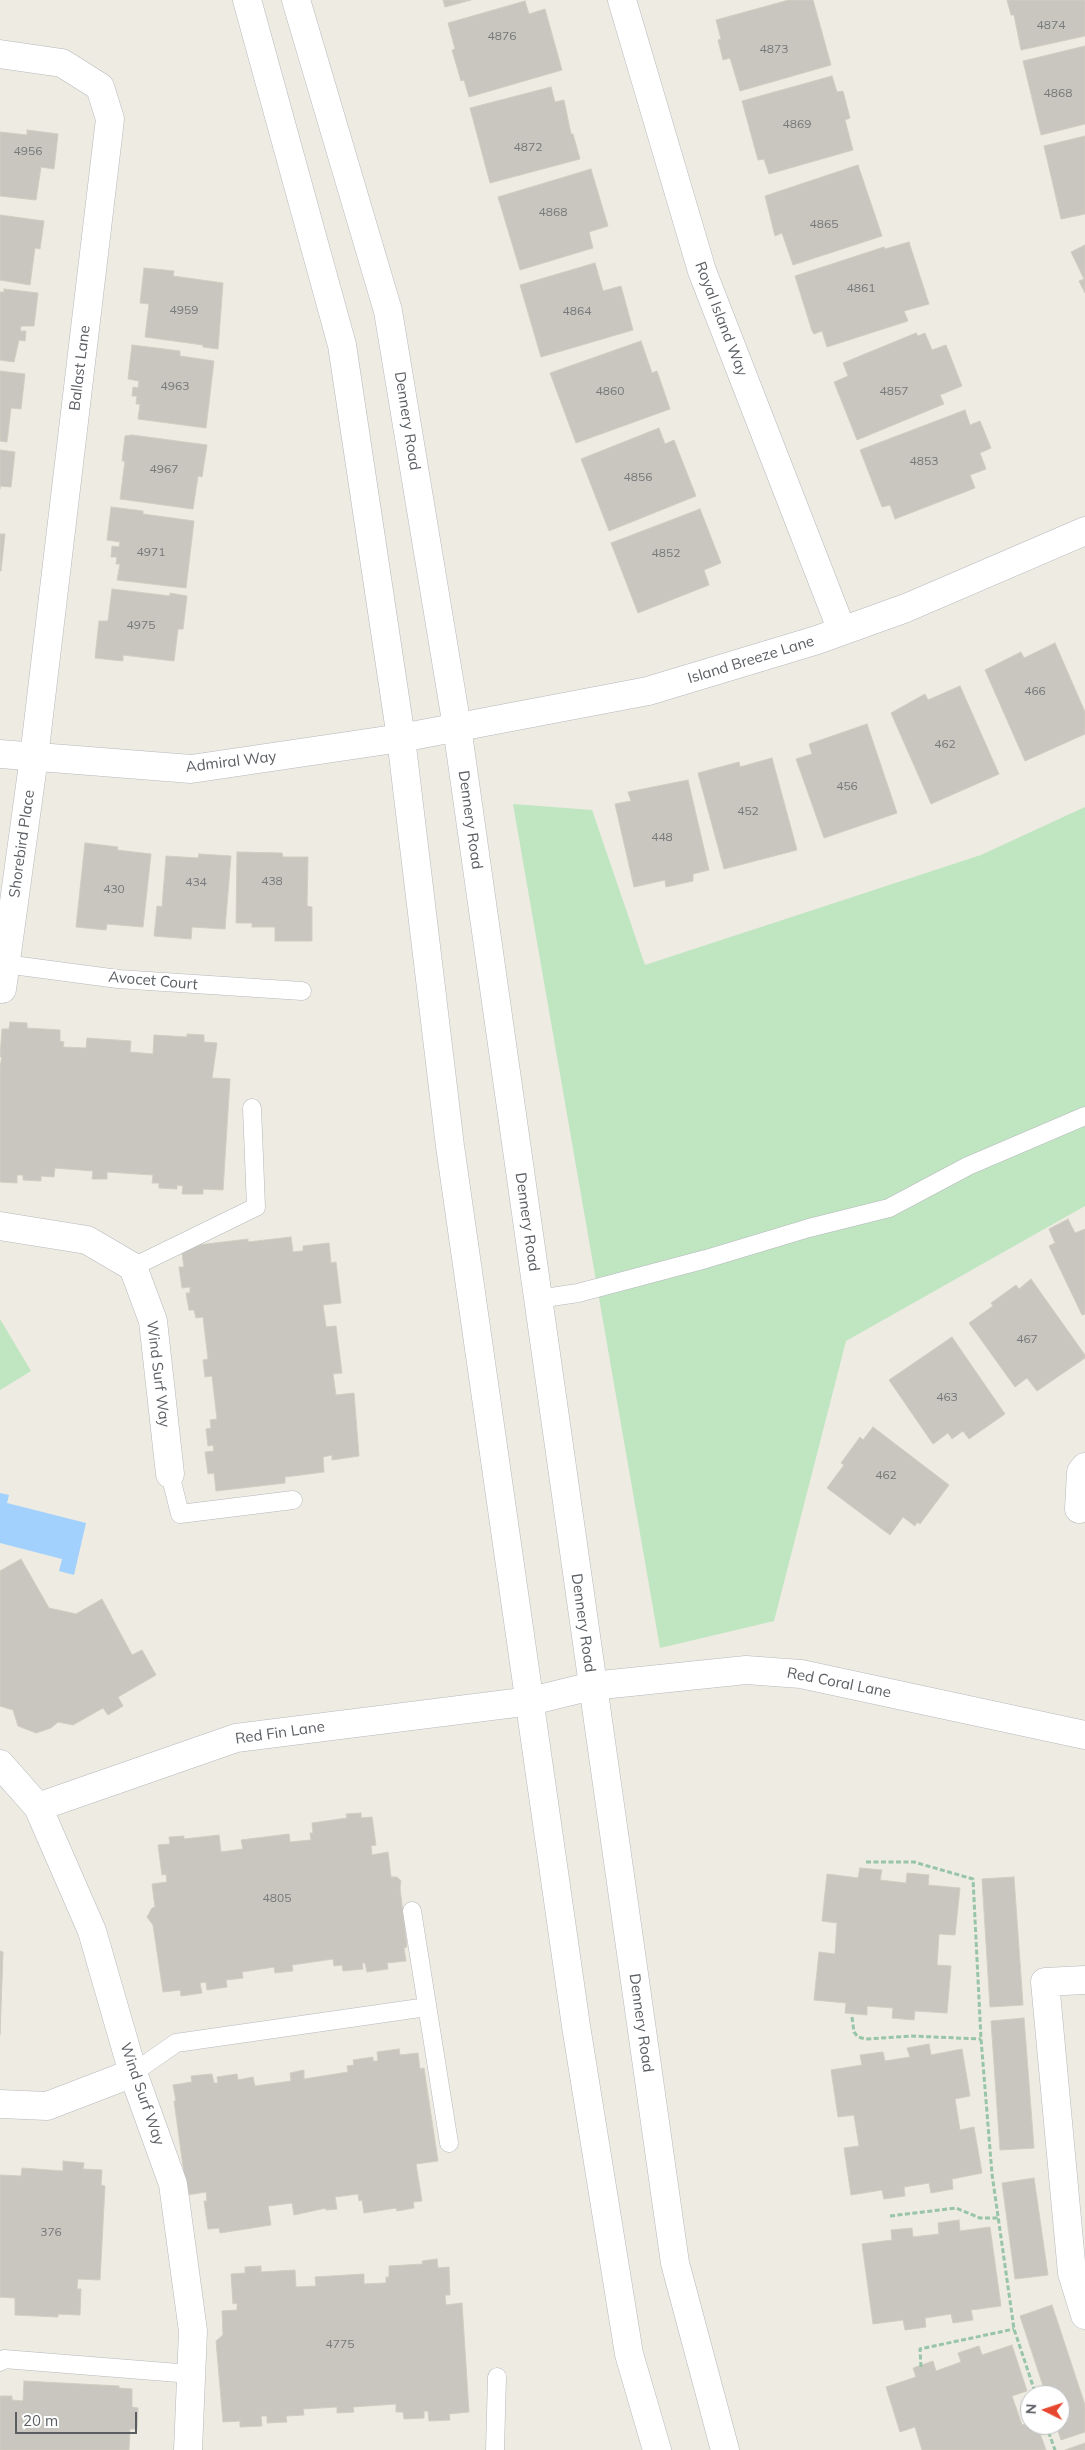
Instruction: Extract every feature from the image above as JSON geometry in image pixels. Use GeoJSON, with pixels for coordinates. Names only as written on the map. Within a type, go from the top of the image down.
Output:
{"type":"FeatureCollection","features":[{"type":"Feature","properties":{"kind":"street"},"geometry":{"type":"LineString","coordinates":[[247,0],[342,345],[401,738],[450,1146],[531,1700],[576,2026],[629,2354],[656,2450]]}},
{"type":"Feature","properties":{"kind":"street","name":"Dennery Road"},"geometry":{"type":"LineString","coordinates":[[296,0],[388,311],[457,727],[592,1686],[676,2263],[725,2450]]}},
{"type":"Feature","properties":{"kind":"street","name":"Royal Island Way"},"geometry":{"type":"LineString","coordinates":[[622,0],[702,271],[842,631]]}},
{"type":"Feature","properties":{"kind":"street","name":"Ballast Lane"},"geometry":{"type":"LineString","coordinates":[[0,54],[62,63],[100,87],[110,119],[34,757]]}},
{"type":"Feature","properties":{"kind":"street","name":"Island Breeze Lane"},"geometry":{"type":"LineString","coordinates":[[401,738],[648,691],[842,631],[906,608],[1085,530]]}},
{"type":"Feature","properties":{"kind":"street","name":"Admiral Way"},"geometry":{"type":"LineString","coordinates":[[0,754],[192,769],[401,738]]}},
{"type":"Feature","properties":{"kind":"street","name":"Shorebird Place"},"geometry":{"type":"LineString","coordinates":[[3,977],[34,757]]}},
{"type":"Feature","properties":{"kind":"street"},"geometry":{"type":"LineString","coordinates":[[0,1226],[87,1240],[133,1267]]}},
{"type":"Feature","properties":{"kind":"street","name":"Wind Surf Way"},"geometry":{"type":"LineString","coordinates":[[133,1267],[153,1321],[170,1474]]}},
{"type":"Feature","properties":{"kind":"street"},"geometry":{"type":"LineString","coordinates":[[1079,1509],[1081,1472],[1085,1467]]}},
{"type":"Feature","properties":{"kind":"street","name":"Red Coral Lane"},"geometry":{"type":"LineString","coordinates":[[531,1700],[592,1686],[746,1670],[801,1674],[1085,1735]]}},
{"type":"Feature","properties":{"kind":"street","name":"Red Fin Lane"},"geometry":{"type":"LineString","coordinates":[[38,1807],[236,1738],[531,1700]]}},
{"type":"Feature","properties":{"kind":"street","name":"Wind Surf Way"},"geometry":{"type":"LineString","coordinates":[[0,1764],[38,1807],[92,1930],[133,2073],[173,2184],[193,2332],[188,2450]]}},
{"type":"Feature","properties":{"kind":"street"},"geometry":{"type":"LineString","coordinates":[[1085,1980],[1045,1982],[1072,2273],[1085,2315]]}},
{"type":"Feature","properties":{"kind":"street"},"geometry":{"type":"LineString","coordinates":[[0,2104],[47,2106],[133,2073]]}},
{"type":"Feature","properties":{"kind":"lane","name":"Avocet Court"},"geometry":{"type":"LineString","coordinates":[[3,977],[118,979],[302,990]]}},
{"type":"Feature","properties":{"kind":"lane"},"geometry":{"type":"LineString","coordinates":[[133,1267],[256,1207],[252,1108]]}},
{"type":"Feature","properties":{"kind":"lane"},"geometry":{"type":"LineString","coordinates":[[538,1299],[578,1292],[706,1259],[809,1228],[889,1208],[968,1166],[1085,1116]]}},
{"type":"Feature","properties":{"kind":"lane"},"geometry":{"type":"LineString","coordinates":[[170,1474],[180,1514],[293,1500]]}},
{"type":"Feature","properties":{"kind":"lane"},"geometry":{"type":"LineString","coordinates":[[412,1911],[448,2142]]}},
{"type":"Feature","properties":{"kind":"lane"},"geometry":{"type":"LineString","coordinates":[[133,2073],[176,2043],[427,2007]]}},
{"type":"Feature","properties":{"kind":"lane"},"geometry":{"type":"LineString","coordinates":[[0,2362],[4,2359],[192,2374]]}},
{"type":"Feature","properties":{"kind":"lane"},"geometry":{"type":"LineString","coordinates":[[495,2450],[497,2377]]}},
{"type":"Feature","properties":{"kind":"path"},"geometry":{"type":"LineString","coordinates":[[866,1862],[914,1862],[973,1879],[981,2039],[998,2218],[1014,2329],[1033,2385]]}},
{"type":"Feature","properties":{"kind":"path"},"geometry":{"type":"LineString","coordinates":[[852,2017],[854,2032],[858,2037],[866,2039],[911,2036],[981,2039]]}},
{"type":"Feature","properties":{"kind":"path"},"geometry":{"type":"LineString","coordinates":[[890,2216],[956,2208],[980,2218],[998,2218]]}},
{"type":"Feature","properties":{"kind":"path"},"geometry":{"type":"LineString","coordinates":[[921,2367],[920,2349],[1014,2329]]}},
{"type":"Feature","properties":{"kind":"path"},"geometry":{"type":"LineString","coordinates":[[1050,2435],[1055,2450]]}},
{"type":"Feature","properties":{"kind":"green space"},"geometry":{"type":"Polygon","coordinates":[[[513,804],[592,810],[645,965],[981,855],[1085,807],[1085,1206],[846,1341],[774,1621],[660,1648],[513,804]]]}},
{"type":"Feature","properties":{"kind":"green space"},"geometry":{"type":"Polygon","coordinates":[[[0,1319],[31,1371],[0,1390],[0,1319]]]}},
{"type":"Feature","properties":{"kind":"water"},"geometry":{"type":"Polygon","coordinates":[[[0,1493],[9,1495],[7,1503],[86,1523],[74,1575],[59,1571],[62,1559],[0,1543],[0,1493]]]}},
{"type":"Feature","properties":{"kind":"building"},"geometry":{"type":"Polygon","coordinates":[[[443,0],[471,0],[445,7],[443,0]]]}},
{"type":"Feature","properties":{"kind":"building"},"geometry":{"type":"Polygon","coordinates":[[[789,0],[813,0],[831,65],[740,91],[730,58],[723,60],[718,40],[721,39],[716,20],[789,0]]]}},
{"type":"Feature","properties":{"kind":"building"},"geometry":{"type":"Polygon","coordinates":[[[1007,0],[1085,0],[1085,36],[1021,50],[1014,15],[1011,15],[1007,0]]]}},
{"type":"Feature","properties":{"kind":"building"},"geometry":{"type":"Polygon","coordinates":[[[525,1],[529,14],[545,9],[562,70],[469,97],[464,80],[461,81],[452,50],[455,49],[448,23],[525,1]]]}},
{"type":"Feature","properties":{"kind":"building"},"geometry":{"type":"Polygon","coordinates":[[[1085,46],[1085,124],[1041,135],[1023,61],[1085,46]]]}},
{"type":"Feature","properties":{"kind":"building"},"geometry":{"type":"Polygon","coordinates":[[[832,76],[837,92],[843,91],[850,118],[845,120],[853,150],[769,174],[764,159],[758,160],[742,101],[832,76]]]}},
{"type":"Feature","properties":{"kind":"building"},"geometry":{"type":"Polygon","coordinates":[[[551,87],[555,102],[564,100],[571,134],[573,134],[580,159],[490,183],[470,108],[551,87]]]}},
{"type":"Feature","properties":{"kind":"building"},"geometry":{"type":"Polygon","coordinates":[[[27,130],[58,134],[54,169],[41,167],[36,200],[0,196],[0,132],[27,135],[27,130]]]}},
{"type":"Feature","properties":{"kind":"building"},"geometry":{"type":"Polygon","coordinates":[[[1085,136],[1085,214],[1061,219],[1044,146],[1085,136]]]}},
{"type":"Feature","properties":{"kind":"building"},"geometry":{"type":"Polygon","coordinates":[[[858,165],[882,236],[793,265],[782,233],[775,236],[765,196],[858,165]]]}},
{"type":"Feature","properties":{"kind":"building"},"geometry":{"type":"Polygon","coordinates":[[[591,169],[608,226],[589,232],[593,248],[520,270],[498,197],[591,169]]]}},
{"type":"Feature","properties":{"kind":"building"},"geometry":{"type":"Polygon","coordinates":[[[0,215],[44,221],[40,249],[35,248],[30,285],[0,280],[0,215]]]}},
{"type":"Feature","properties":{"kind":"building"},"geometry":{"type":"Polygon","coordinates":[[[909,242],[929,304],[904,311],[908,321],[827,347],[822,331],[814,334],[812,331],[795,276],[884,247],[885,249],[909,242]]]}},
{"type":"Feature","properties":{"kind":"building"},"geometry":{"type":"Polygon","coordinates":[[[1085,245],[1085,293],[1079,281],[1084,279],[1071,252],[1085,245]]]}},
{"type":"Feature","properties":{"kind":"building"},"geometry":{"type":"Polygon","coordinates":[[[595,263],[603,291],[621,286],[633,330],[541,357],[520,285],[595,263]]]}},
{"type":"Feature","properties":{"kind":"building"},"geometry":{"type":"Polygon","coordinates":[[[144,268],[174,271],[173,276],[223,283],[218,349],[203,347],[203,345],[145,337],[149,304],[140,303],[144,268]]]}},
{"type":"Feature","properties":{"kind":"building"},"geometry":{"type":"Polygon","coordinates":[[[4,289],[38,293],[34,326],[21,326],[20,331],[26,331],[25,341],[19,340],[14,362],[0,360],[0,292],[4,292],[4,289]]]}},
{"type":"Feature","properties":{"kind":"building"},"geometry":{"type":"Polygon","coordinates":[[[916,333],[918,336],[925,333],[932,350],[946,345],[962,386],[940,395],[944,404],[857,440],[834,382],[848,376],[843,363],[916,333]]]}},
{"type":"Feature","properties":{"kind":"building"},"geometry":{"type":"Polygon","coordinates":[[[641,341],[652,373],[657,371],[670,409],[576,443],[550,373],[641,341]]]}},
{"type":"Feature","properties":{"kind":"building"},"geometry":{"type":"Polygon","coordinates":[[[132,345],[180,351],[180,356],[214,361],[206,428],[138,419],[140,404],[136,404],[137,396],[132,396],[133,387],[138,388],[139,381],[128,379],[132,345]]]}},
{"type":"Feature","properties":{"kind":"building"},"geometry":{"type":"Polygon","coordinates":[[[0,371],[25,374],[21,409],[11,408],[7,442],[0,441],[0,371]]]}},
{"type":"Feature","properties":{"kind":"building"},"geometry":{"type":"Polygon","coordinates":[[[965,410],[970,425],[980,421],[991,448],[980,453],[986,469],[970,475],[975,488],[895,519],[890,505],[882,507],[860,450],[965,410]]]}},
{"type":"Feature","properties":{"kind":"building"},"geometry":{"type":"Polygon","coordinates":[[[659,428],[665,444],[674,440],[696,496],[609,531],[581,459],[659,428]]]}},
{"type":"Feature","properties":{"kind":"building"},"geometry":{"type":"Polygon","coordinates":[[[132,435],[207,445],[202,477],[198,476],[193,509],[120,499],[125,461],[122,461],[125,436],[132,435]]]}},
{"type":"Feature","properties":{"kind":"building"},"geometry":{"type":"Polygon","coordinates":[[[0,450],[15,452],[11,487],[0,486],[0,450]]]}},
{"type":"Feature","properties":{"kind":"building"},"geometry":{"type":"Polygon","coordinates":[[[111,507],[143,511],[143,514],[194,521],[186,588],[117,580],[120,564],[116,564],[117,557],[111,557],[112,546],[119,547],[120,542],[107,540],[111,507]]]}},
{"type":"Feature","properties":{"kind":"building"},"geometry":{"type":"Polygon","coordinates":[[[700,509],[721,563],[704,570],[709,585],[638,613],[611,543],[700,509]]]}},
{"type":"Feature","properties":{"kind":"building"},"geometry":{"type":"Polygon","coordinates":[[[0,534],[5,534],[1,571],[0,571],[0,534]]]}},
{"type":"Feature","properties":{"kind":"building"},"geometry":{"type":"Polygon","coordinates":[[[112,589],[170,596],[170,593],[187,596],[183,629],[178,629],[174,661],[123,655],[123,661],[95,658],[99,621],[108,621],[112,589]]]}},
{"type":"Feature","properties":{"kind":"building"},"geometry":{"type":"Polygon","coordinates":[[[1055,643],[1085,712],[1085,734],[1025,761],[985,670],[1021,652],[1024,658],[1055,643]]]}},
{"type":"Feature","properties":{"kind":"building"},"geometry":{"type":"Polygon","coordinates":[[[960,686],[999,774],[931,804],[891,713],[925,694],[928,700],[960,686]]]}},
{"type":"Feature","properties":{"kind":"building"},"geometry":{"type":"Polygon","coordinates":[[[867,724],[897,813],[824,838],[796,759],[812,754],[809,744],[867,724]]]}},
{"type":"Feature","properties":{"kind":"building"},"geometry":{"type":"Polygon","coordinates":[[[772,758],[797,850],[724,869],[698,773],[739,762],[740,767],[772,758]]]}},
{"type":"Feature","properties":{"kind":"building"},"geometry":{"type":"Polygon","coordinates":[[[688,780],[709,870],[693,874],[693,881],[666,887],[665,880],[634,887],[615,804],[631,801],[628,792],[688,780]]]}},
{"type":"Feature","properties":{"kind":"building"},"geometry":{"type":"Polygon","coordinates":[[[85,843],[118,847],[117,850],[151,854],[143,927],[107,924],[106,930],[76,927],[85,843]]]}},
{"type":"Feature","properties":{"kind":"building"},"geometry":{"type":"Polygon","coordinates":[[[237,852],[282,853],[283,857],[308,857],[307,906],[312,907],[312,941],[275,941],[275,927],[252,927],[252,923],[236,923],[237,852]]]}},
{"type":"Feature","properties":{"kind":"building"},"geometry":{"type":"Polygon","coordinates":[[[199,854],[231,856],[225,929],[192,927],[191,939],[154,936],[157,906],[162,907],[166,856],[198,858],[199,854]]]}},
{"type":"Feature","properties":{"kind":"building"},"geometry":{"type":"Polygon","coordinates":[[[10,1022],[27,1023],[27,1028],[60,1030],[60,1041],[64,1042],[63,1047],[86,1048],[87,1038],[131,1041],[130,1052],[153,1054],[154,1035],[187,1037],[187,1034],[204,1035],[204,1042],[217,1043],[212,1078],[230,1079],[223,1190],[203,1189],[203,1194],[182,1194],[183,1186],[177,1185],[177,1189],[159,1188],[159,1183],[152,1183],[153,1175],[107,1172],[107,1179],[92,1179],[93,1171],[55,1168],[54,1177],[41,1176],[41,1181],[23,1180],[23,1175],[17,1175],[17,1183],[0,1182],[0,1066],[2,1057],[0,1057],[2,1029],[9,1029],[10,1022]]]}},
{"type":"Feature","properties":{"kind":"building"},"geometry":{"type":"Polygon","coordinates":[[[1068,1219],[1075,1233],[1085,1229],[1085,1314],[1082,1315],[1049,1246],[1055,1243],[1049,1229],[1068,1219]]]}},
{"type":"Feature","properties":{"kind":"building"},"geometry":{"type":"Polygon","coordinates":[[[291,1237],[293,1252],[303,1251],[303,1246],[329,1243],[331,1263],[336,1262],[341,1303],[323,1305],[326,1327],[336,1326],[342,1373],[333,1374],[336,1395],[354,1393],[359,1456],[332,1460],[332,1455],[323,1457],[324,1472],[285,1477],[285,1483],[216,1491],[214,1473],[208,1474],[205,1452],[214,1451],[213,1445],[208,1446],[206,1429],[211,1428],[210,1420],[217,1419],[212,1376],[205,1377],[203,1360],[208,1359],[203,1317],[196,1318],[194,1310],[189,1310],[186,1293],[190,1293],[190,1287],[182,1288],[179,1267],[184,1267],[181,1247],[248,1239],[248,1242],[291,1237]]]}},
{"type":"Feature","properties":{"kind":"building"},"geometry":{"type":"Polygon","coordinates":[[[1031,1279],[1085,1355],[1085,1358],[1037,1391],[1027,1378],[1015,1387],[969,1323],[993,1306],[991,1303],[1016,1285],[1019,1289],[1031,1279]]]}},
{"type":"Feature","properties":{"kind":"building"},"geometry":{"type":"Polygon","coordinates":[[[952,1337],[1005,1414],[969,1439],[963,1431],[952,1439],[948,1433],[933,1444],[889,1380],[952,1337]]]}},
{"type":"Feature","properties":{"kind":"building"},"geometry":{"type":"Polygon","coordinates":[[[873,1427],[949,1485],[920,1524],[917,1522],[915,1526],[903,1517],[890,1535],[827,1488],[844,1465],[841,1463],[860,1437],[863,1440],[873,1427]]]}},
{"type":"Feature","properties":{"kind":"building"},"geometry":{"type":"Polygon","coordinates":[[[21,1559],[49,1608],[76,1614],[102,1599],[132,1655],[142,1650],[156,1675],[118,1697],[123,1706],[108,1715],[103,1708],[73,1725],[58,1722],[51,1728],[36,1733],[18,1726],[13,1710],[0,1706],[0,1571],[21,1559]]]}},
{"type":"Feature","properties":{"kind":"building"},"geometry":{"type":"Polygon","coordinates":[[[361,1813],[361,1818],[372,1817],[376,1845],[371,1846],[372,1855],[388,1852],[391,1877],[397,1877],[401,1881],[400,1888],[407,1947],[404,1948],[406,1961],[387,1963],[388,1969],[367,1972],[365,1963],[362,1963],[363,1969],[343,1971],[342,1965],[334,1966],[333,1959],[292,1965],[293,1971],[275,1973],[274,1967],[242,1972],[243,1978],[226,1980],[227,1987],[207,1990],[206,1982],[200,1983],[202,1993],[181,1996],[180,1990],[163,1992],[153,1925],[147,1917],[152,1908],[155,1907],[152,1884],[167,1882],[166,1874],[162,1875],[158,1845],[170,1844],[169,1837],[184,1836],[184,1839],[219,1835],[221,1852],[243,1849],[241,1840],[289,1834],[290,1842],[311,1840],[310,1833],[313,1833],[312,1823],[347,1818],[346,1814],[361,1813]]]}},
{"type":"Feature","properties":{"kind":"building"},"geometry":{"type":"Polygon","coordinates":[[[860,1868],[882,1870],[880,1880],[906,1883],[907,1873],[929,1875],[928,1885],[960,1888],[955,1935],[939,1934],[937,1965],[951,1966],[947,2013],[915,2011],[914,2020],[892,2018],[893,2008],[867,2006],[867,2015],[845,2013],[846,2003],[814,2000],[819,1952],[835,1954],[837,1923],[822,1921],[827,1874],[858,1878],[860,1868]]]}},
{"type":"Feature","properties":{"kind":"building"},"geometry":{"type":"Polygon","coordinates":[[[1014,1877],[1023,2005],[990,2007],[982,1879],[1014,1877]]]}},
{"type":"Feature","properties":{"kind":"building"},"geometry":{"type":"Polygon","coordinates":[[[0,1951],[3,1952],[0,2035],[0,1951]]]}},
{"type":"Feature","properties":{"kind":"building"},"geometry":{"type":"Polygon","coordinates":[[[1024,2018],[1034,2148],[1000,2150],[991,2021],[1024,2018]]]}},
{"type":"Feature","properties":{"kind":"building"},"geometry":{"type":"Polygon","coordinates":[[[929,2044],[931,2055],[962,2049],[970,2096],[955,2099],[960,2130],[974,2127],[982,2173],[952,2179],[953,2189],[931,2193],[929,2183],[904,2187],[905,2196],[884,2199],[882,2190],[851,2195],[844,2148],[859,2146],[854,2115],[838,2117],[831,2070],[862,2065],[860,2055],[883,2052],[885,2061],[910,2057],[907,2048],[929,2044]]]}},
{"type":"Feature","properties":{"kind":"building"},"geometry":{"type":"Polygon","coordinates":[[[399,2049],[400,2055],[418,2053],[420,2069],[424,2068],[438,2161],[416,2164],[422,2201],[413,2202],[414,2208],[397,2211],[396,2208],[364,2213],[362,2200],[359,2201],[358,2194],[335,2197],[337,2209],[326,2210],[326,2208],[294,2215],[292,2203],[268,2206],[271,2225],[220,2233],[219,2228],[208,2229],[204,2201],[207,2201],[206,2192],[187,2195],[173,2085],[192,2082],[191,2076],[212,2074],[214,2083],[218,2083],[217,2077],[237,2074],[238,2080],[253,2077],[255,2086],[291,2081],[290,2073],[304,2070],[304,2079],[348,2072],[347,2066],[354,2065],[353,2060],[373,2057],[373,2061],[378,2061],[377,2052],[399,2049]]]}},
{"type":"Feature","properties":{"kind":"building"},"geometry":{"type":"Polygon","coordinates":[[[63,2161],[84,2163],[83,2169],[102,2170],[101,2185],[105,2186],[100,2280],[78,2279],[77,2289],[81,2289],[80,2315],[58,2314],[58,2317],[15,2315],[15,2298],[0,2297],[0,2175],[21,2176],[22,2168],[63,2171],[63,2161]]]}},
{"type":"Feature","properties":{"kind":"building"},"geometry":{"type":"Polygon","coordinates":[[[1034,2178],[1048,2275],[1015,2279],[1002,2183],[1034,2178]]]}},
{"type":"Feature","properties":{"kind":"building"},"geometry":{"type":"Polygon","coordinates":[[[959,2220],[960,2231],[990,2227],[1001,2306],[971,2310],[973,2320],[953,2323],[951,2314],[925,2318],[926,2327],[905,2330],[903,2320],[873,2324],[862,2244],[892,2240],[891,2230],[912,2228],[913,2237],[939,2234],[938,2223],[959,2220]]]}},
{"type":"Feature","properties":{"kind":"building"},"geometry":{"type":"Polygon","coordinates":[[[437,2259],[438,2268],[449,2267],[450,2295],[445,2295],[446,2305],[462,2303],[469,2412],[449,2414],[450,2420],[429,2421],[428,2411],[424,2411],[424,2418],[404,2419],[403,2412],[396,2412],[396,2404],[353,2407],[354,2412],[337,2413],[337,2407],[303,2409],[304,2415],[286,2416],[287,2422],[267,2423],[267,2416],[261,2416],[262,2426],[240,2427],[240,2421],[223,2422],[216,2341],[223,2335],[222,2311],[237,2310],[237,2303],[233,2304],[231,2274],[245,2273],[245,2267],[261,2266],[261,2272],[295,2270],[296,2287],[316,2286],[315,2277],[364,2274],[364,2284],[386,2283],[386,2277],[389,2277],[389,2266],[423,2264],[422,2261],[437,2259]]]}},
{"type":"Feature","properties":{"kind":"building"},"geometry":{"type":"Polygon","coordinates":[[[1052,2305],[1085,2405],[1085,2432],[1061,2440],[1059,2435],[1070,2435],[1070,2385],[1043,2385],[1020,2316],[1052,2305]]]}},
{"type":"Feature","properties":{"kind":"building"},"geometry":{"type":"Polygon","coordinates":[[[1012,2345],[1025,2385],[1020,2385],[1020,2393],[1012,2396],[1020,2419],[1020,2435],[1041,2435],[1046,2450],[922,2450],[915,2427],[900,2432],[886,2387],[916,2377],[913,2368],[933,2361],[936,2371],[961,2362],[958,2353],[979,2346],[982,2355],[1012,2345]]]}},
{"type":"Feature","properties":{"kind":"building"},"geometry":{"type":"Polygon","coordinates":[[[24,2381],[119,2386],[119,2388],[132,2389],[132,2407],[138,2408],[137,2429],[130,2429],[129,2450],[0,2450],[0,2396],[12,2396],[12,2400],[23,2401],[24,2381]]]}},
{"type":"Feature","properties":{"kind":"building"},"geometry":{"type":"Polygon","coordinates":[[[1085,2443],[1085,2450],[1065,2450],[1085,2443]]]}}]}
